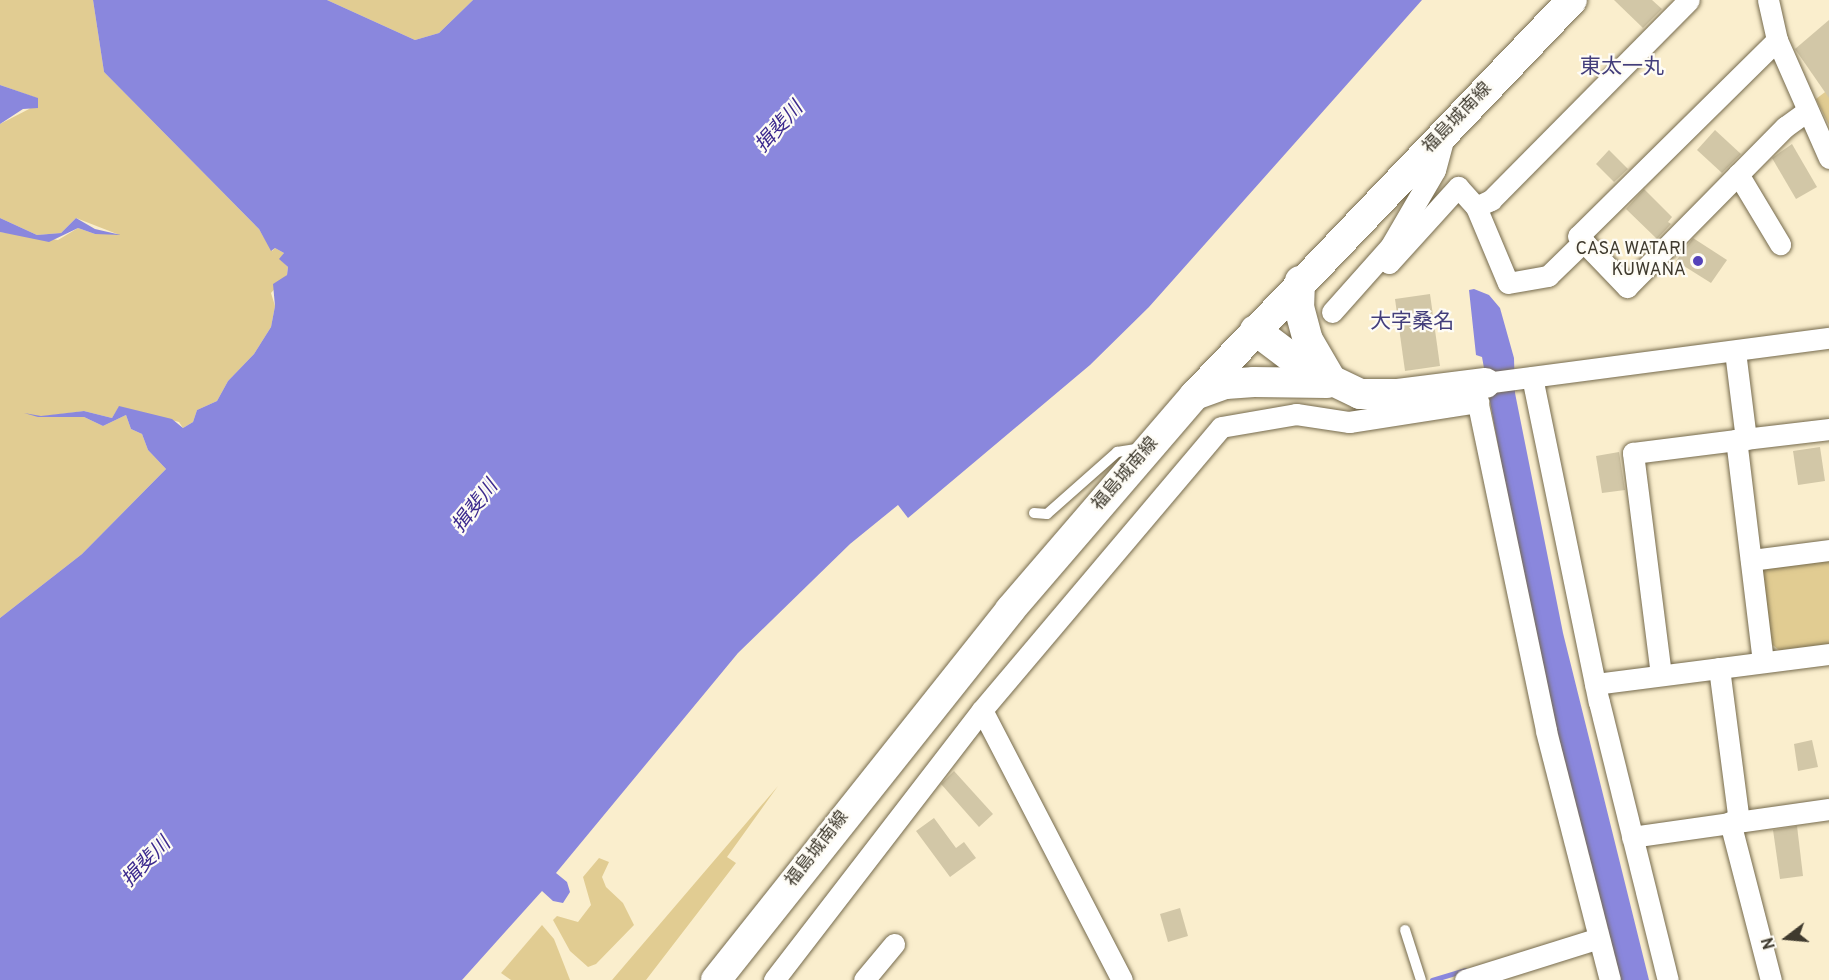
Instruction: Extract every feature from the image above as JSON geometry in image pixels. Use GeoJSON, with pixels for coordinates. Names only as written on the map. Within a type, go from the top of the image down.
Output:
{"type":"FeatureCollection","features":[{"type":"Feature","properties":{"kind":"main road","name":"福島城南線"},"geometry":{"type":"LineString","coordinates":[[716,980],[1010,610],[1195,395],[1300,281],[1572,0]]}},
{"type":"Feature","properties":{"kind":"main road"},"geometry":{"type":"LineString","coordinates":[[1300,281],[1299,307],[1308,340],[1334,383]]}},
{"type":"Feature","properties":{"kind":"main road"},"geometry":{"type":"LineString","coordinates":[[1255,330],[1304,368],[1360,394],[1479,390]]}},
{"type":"Feature","properties":{"kind":"main road"},"geometry":{"type":"LineString","coordinates":[[1195,395],[1226,384],[1334,383]]}},
{"type":"Feature","properties":{"kind":"street"},"geometry":{"type":"LineString","coordinates":[[1476,207],[1491,200],[1689,0]]}},
{"type":"Feature","properties":{"kind":"street"},"geometry":{"type":"LineString","coordinates":[[1768,0],[1777,40],[1806,112],[1829,158]]}},
{"type":"Feature","properties":{"kind":"street"},"geometry":{"type":"LineString","coordinates":[[1777,40],[1578,236],[1627,287],[1785,127],[1806,112]]}},
{"type":"Feature","properties":{"kind":"street"},"geometry":{"type":"LineString","coordinates":[[1332,312],[1382,257],[1435,170],[1445,132]]}},
{"type":"Feature","properties":{"kind":"street"},"geometry":{"type":"LineString","coordinates":[[1738,174],[1780,244]]}},
{"type":"Feature","properties":{"kind":"street"},"geometry":{"type":"LineString","coordinates":[[1382,257],[1389,263],[1458,187],[1476,207],[1508,283],[1548,276],[1584,241]]}},
{"type":"Feature","properties":{"kind":"street"},"geometry":{"type":"LineString","coordinates":[[774,980],[982,710],[1221,427],[1296,414],[1349,422],[1532,377],[1829,338]]}},
{"type":"Feature","properties":{"kind":"street"},"geometry":{"type":"LineString","coordinates":[[1735,351],[1751,560],[1763,662]]}},
{"type":"Feature","properties":{"kind":"street"},"geometry":{"type":"LineString","coordinates":[[1532,377],[1595,684],[1668,980]]}},
{"type":"Feature","properties":{"kind":"street"},"geometry":{"type":"LineString","coordinates":[[1479,390],[1546,731],[1610,980]]}},
{"type":"Feature","properties":{"kind":"street"},"geometry":{"type":"LineString","coordinates":[[1661,675],[1633,453],[1829,429]]}},
{"type":"Feature","properties":{"kind":"street"},"geometry":{"type":"LineString","coordinates":[[1751,560],[1829,550]]}},
{"type":"Feature","properties":{"kind":"street"},"geometry":{"type":"LineString","coordinates":[[1595,684],[1829,654]]}},
{"type":"Feature","properties":{"kind":"street"},"geometry":{"type":"LineString","coordinates":[[1719,668],[1735,822],[1771,980]]}},
{"type":"Feature","properties":{"kind":"street"},"geometry":{"type":"LineString","coordinates":[[982,710],[1122,980]]}},
{"type":"Feature","properties":{"kind":"street"},"geometry":{"type":"LineString","coordinates":[[1632,837],[1829,809]]}},
{"type":"Feature","properties":{"kind":"street"},"geometry":{"type":"LineString","coordinates":[[1465,980],[1599,938]]}},
{"type":"Feature","properties":{"kind":"street"},"geometry":{"type":"LineString","coordinates":[[864,980],[894,944]]}},
{"type":"Feature","properties":{"kind":"lane"},"geometry":{"type":"LineString","coordinates":[[1034,513],[1047,514],[1117,452],[1150,447]]}},
{"type":"Feature","properties":{"kind":"lane"},"geometry":{"type":"LineString","coordinates":[[1406,930],[1420,980]]}},
{"type":"Feature","properties":{"kind":"shaded area"},"geometry":{"type":"Polygon","coordinates":[[[0,0],[93,0],[104,72],[259,229],[272,251],[275,248],[284,253],[280,259],[288,267],[287,275],[271,293],[275,306],[271,327],[254,354],[228,381],[217,401],[197,410],[193,422],[183,428],[179,422],[119,407],[112,418],[84,411],[38,417],[84,417],[103,426],[126,415],[131,429],[142,434],[148,450],[166,469],[82,554],[0,618],[0,232],[58,240],[78,228],[95,234],[117,234],[76,218],[61,233],[37,235],[0,218],[0,124],[29,109],[37,98],[0,85],[0,0]]]}},
{"type":"Feature","properties":{"kind":"shaded area"},"geometry":{"type":"Polygon","coordinates":[[[327,0],[473,0],[439,33],[415,40],[327,0]]]}},
{"type":"Feature","properties":{"kind":"shaded area"},"geometry":{"type":"Polygon","coordinates":[[[1829,89],[1829,125],[1816,99],[1829,89]]]}},
{"type":"Feature","properties":{"kind":"shaded area"},"geometry":{"type":"Polygon","coordinates":[[[1829,555],[1829,644],[1779,650],[1769,642],[1761,571],[1767,564],[1829,555]]]}},
{"type":"Feature","properties":{"kind":"shaded area"},"geometry":{"type":"Polygon","coordinates":[[[778,786],[727,857],[736,863],[646,980],[612,980],[778,786]]]}},
{"type":"Feature","properties":{"kind":"shaded area"},"geometry":{"type":"Polygon","coordinates":[[[599,858],[609,862],[602,877],[606,887],[623,903],[634,925],[596,964],[588,967],[570,951],[553,920],[557,916],[578,922],[591,905],[583,877],[599,858]]]}},
{"type":"Feature","properties":{"kind":"shaded area"},"geometry":{"type":"Polygon","coordinates":[[[542,925],[554,939],[570,980],[511,980],[501,973],[542,925]]]}},
{"type":"Feature","properties":{"kind":"water","name":"揖斐川"},"geometry":{"type":"Polygon","coordinates":[[[93,0],[327,0],[415,40],[439,33],[473,0],[1422,0],[1149,307],[1090,365],[908,518],[898,505],[850,544],[738,653],[556,873],[567,882],[570,892],[563,903],[553,901],[542,891],[462,980],[0,980],[0,618],[82,554],[166,469],[148,450],[142,434],[131,429],[126,415],[103,426],[84,417],[38,417],[24,413],[41,416],[84,411],[112,418],[119,406],[172,419],[183,428],[193,422],[197,410],[217,401],[228,381],[254,354],[271,327],[275,306],[273,284],[287,275],[288,267],[279,259],[284,253],[275,248],[271,251],[259,229],[104,72],[93,0]]]}},
{"type":"Feature","properties":{"kind":"water"},"geometry":{"type":"Polygon","coordinates":[[[0,85],[38,98],[38,108],[23,109],[0,124],[0,85]]]}},
{"type":"Feature","properties":{"kind":"water"},"geometry":{"type":"Polygon","coordinates":[[[0,218],[37,235],[61,233],[76,218],[95,229],[121,235],[95,234],[78,228],[49,242],[0,232],[0,218]]]}},
{"type":"Feature","properties":{"kind":"water"},"geometry":{"type":"Polygon","coordinates":[[[1474,289],[1489,295],[1500,308],[1514,358],[1515,393],[1563,633],[1649,980],[1620,980],[1532,634],[1482,357],[1476,355],[1469,290],[1474,289]]]}},
{"type":"Feature","properties":{"kind":"building"},"geometry":{"type":"Polygon","coordinates":[[[1614,0],[1652,0],[1662,9],[1643,28],[1614,0]]]}},
{"type":"Feature","properties":{"kind":"building"},"geometry":{"type":"Polygon","coordinates":[[[1829,20],[1829,98],[1795,49],[1829,20]]]}},
{"type":"Feature","properties":{"kind":"building"},"geometry":{"type":"Polygon","coordinates":[[[1715,130],[1741,154],[1722,173],[1697,150],[1715,130]]]}},
{"type":"Feature","properties":{"kind":"building"},"geometry":{"type":"Polygon","coordinates":[[[1792,144],[1817,187],[1796,199],[1772,158],[1792,144]]]}},
{"type":"Feature","properties":{"kind":"building"},"geometry":{"type":"Polygon","coordinates":[[[1609,150],[1628,169],[1614,182],[1596,164],[1609,150]]]}},
{"type":"Feature","properties":{"kind":"building"},"geometry":{"type":"Polygon","coordinates":[[[1644,189],[1672,217],[1668,222],[1671,224],[1657,239],[1626,209],[1644,189]]]}},
{"type":"Feature","properties":{"kind":"building"},"geometry":{"type":"Polygon","coordinates":[[[1693,238],[1727,260],[1711,283],[1676,261],[1693,238]]]}},
{"type":"Feature","properties":{"kind":"building"},"geometry":{"type":"Polygon","coordinates":[[[1430,294],[1440,366],[1405,371],[1395,299],[1430,294]]]}},
{"type":"Feature","properties":{"kind":"building"},"geometry":{"type":"Polygon","coordinates":[[[1820,447],[1825,481],[1798,485],[1793,451],[1820,447]]]}},
{"type":"Feature","properties":{"kind":"building"},"geometry":{"type":"Polygon","coordinates":[[[1619,452],[1625,490],[1602,493],[1596,456],[1619,452]]]}},
{"type":"Feature","properties":{"kind":"building"},"geometry":{"type":"Polygon","coordinates":[[[1812,740],[1818,767],[1798,771],[1794,744],[1812,740]]]}},
{"type":"Feature","properties":{"kind":"building"},"geometry":{"type":"Polygon","coordinates":[[[954,771],[993,814],[979,827],[941,784],[954,771]]]}},
{"type":"Feature","properties":{"kind":"building"},"geometry":{"type":"Polygon","coordinates":[[[934,818],[956,848],[964,842],[976,858],[950,877],[916,831],[934,818]]]}},
{"type":"Feature","properties":{"kind":"building"},"geometry":{"type":"Polygon","coordinates":[[[1797,826],[1803,876],[1780,879],[1773,830],[1797,826]]]}},
{"type":"Feature","properties":{"kind":"building"},"geometry":{"type":"Polygon","coordinates":[[[1180,908],[1188,936],[1168,942],[1160,914],[1180,908]]]}},
{"type":"Feature","properties":{"kind":"waterway"},"geometry":{"type":"LineString","coordinates":[[1432,980],[1465,970]]}},
{"type":"Feature","properties":{"kind":"place","name":"CASA WATARI KUWANA"},"geometry":{"type":"Point","coordinates":[1698,261]}},
{"type":"Feature","properties":{"kind":"district","name":"東太一丸"},"geometry":{"type":"Point","coordinates":[1622,68]}},
{"type":"Feature","properties":{"kind":"district","name":"大字桑名"},"geometry":{"type":"Point","coordinates":[1412,323]}}]}
